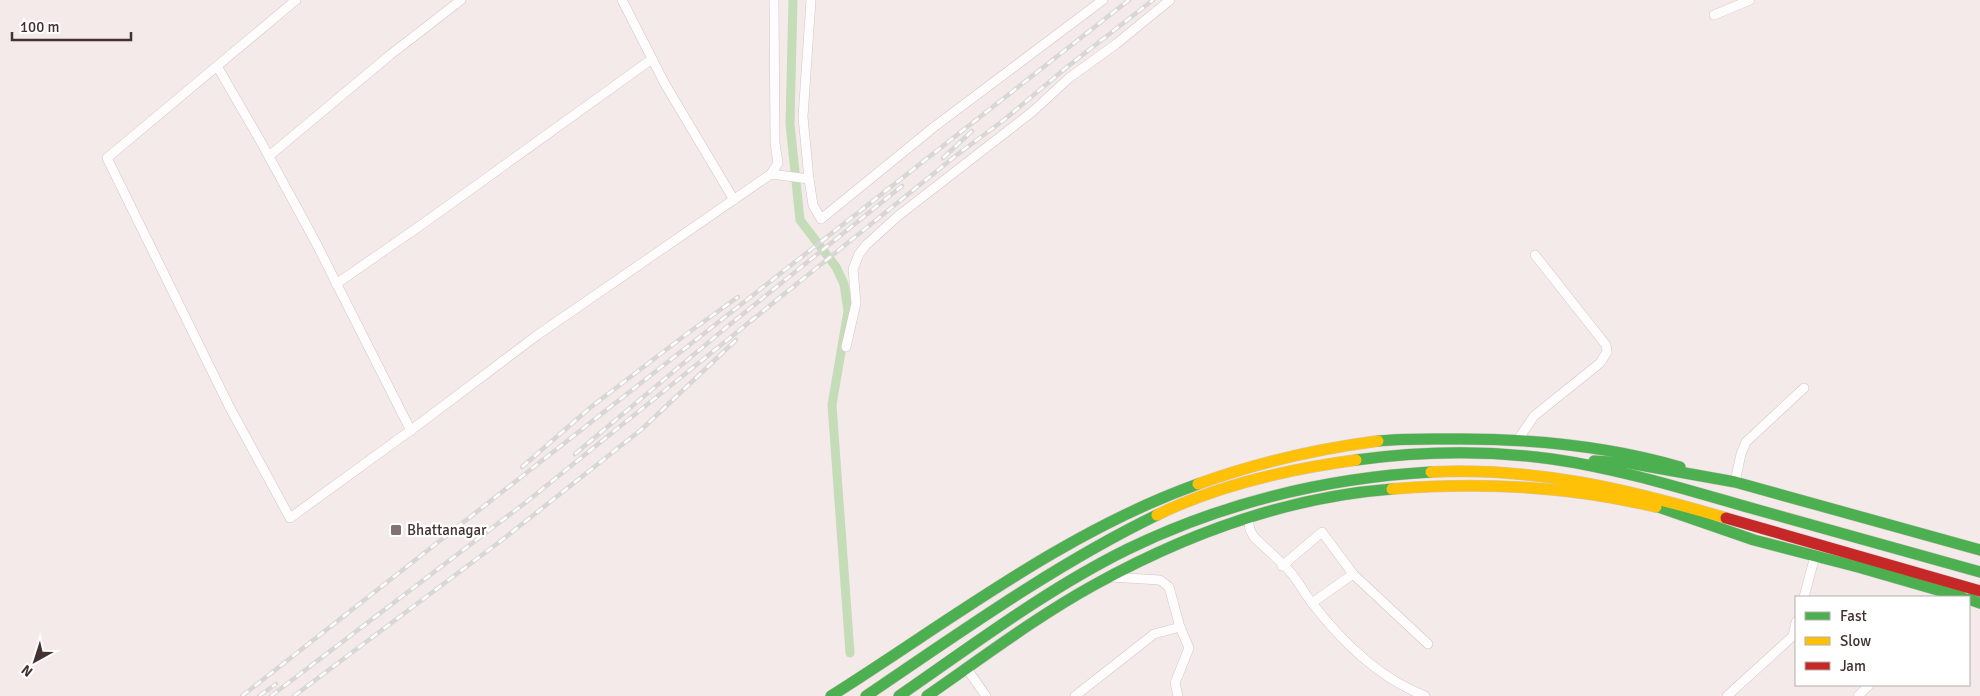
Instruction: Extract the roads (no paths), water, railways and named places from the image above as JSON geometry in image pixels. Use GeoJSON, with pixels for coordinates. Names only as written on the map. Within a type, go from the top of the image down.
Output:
{"type":"FeatureCollection","features":[{"type":"Feature","properties":{"kind":"main road"},"geometry":{"type":"LineString","coordinates":[[831,696],[933,629],[1071,543],[1119,517],[1226,473],[1274,461],[1380,441],[1426,439],[1517,441],[1616,449],[1642,455],[1710,477]]}},
{"type":"Feature","properties":{"kind":"main road"},"geometry":{"type":"LineString","coordinates":[[866,696],[1050,574],[1118,533],[1174,508],[1225,489],[1287,472],[1352,460],[1463,452],[1629,463],[1734,482],[1980,550]]}},
{"type":"Feature","properties":{"kind":"main road"},"geometry":{"type":"LineString","coordinates":[[1553,459],[1623,472],[1980,572]]}},
{"type":"Feature","properties":{"kind":"main road"},"geometry":{"type":"LineString","coordinates":[[900,696],[1059,589],[1104,562],[1156,536],[1202,517],[1293,489],[1342,480],[1423,472],[1501,472],[1536,475],[1601,486],[1675,504],[1980,591]]}},
{"type":"Feature","properties":{"kind":"main road"},"geometry":{"type":"LineString","coordinates":[[927,696],[1052,611],[1107,578],[1177,543],[1248,516],[1310,500],[1389,488],[1448,484],[1483,485],[1589,493],[1638,502],[1670,511]]}},
{"type":"Feature","properties":{"kind":"main road"},"geometry":{"type":"LineString","coordinates":[[1601,486],[1738,535],[1958,596]]}},
{"type":"Feature","properties":{"kind":"main road"},"geometry":{"type":"LineString","coordinates":[[904,696],[925,678]]}},
{"type":"Feature","properties":{"kind":"main road"},"geometry":{"type":"LineString","coordinates":[[859,696],[887,682]]}},
{"type":"Feature","properties":{"kind":"street"},"geometry":{"type":"LineString","coordinates":[[296,0],[107,158],[230,408],[290,518],[536,336],[771,174],[778,163],[774,143],[774,0]]}},
{"type":"Feature","properties":{"kind":"street"},"geometry":{"type":"LineString","coordinates":[[269,156],[390,55],[461,0]]}},
{"type":"Feature","properties":{"kind":"street"},"geometry":{"type":"LineString","coordinates":[[622,0],[665,84],[734,200]]}},
{"type":"Feature","properties":{"kind":"street"},"geometry":{"type":"LineString","coordinates":[[811,0],[803,117],[808,179],[813,205],[821,219],[934,127],[1103,0]]}},
{"type":"Feature","properties":{"kind":"street"},"geometry":{"type":"LineString","coordinates":[[846,347],[856,303],[853,269],[859,254],[866,245],[898,216],[1032,112],[1069,78],[1116,44],[1170,0]]}},
{"type":"Feature","properties":{"kind":"street"},"geometry":{"type":"LineString","coordinates":[[1714,15],[1750,0]]}},
{"type":"Feature","properties":{"kind":"street"},"geometry":{"type":"LineString","coordinates":[[336,284],[652,59]]}},
{"type":"Feature","properties":{"kind":"street"},"geometry":{"type":"LineString","coordinates":[[217,66],[269,156],[411,430]]}},
{"type":"Feature","properties":{"kind":"street"},"geometry":{"type":"LineString","coordinates":[[771,174],[808,179]]}},
{"type":"Feature","properties":{"kind":"street"},"geometry":{"type":"LineString","coordinates":[[1517,441],[1534,416],[1600,363],[1607,352],[1606,346],[1536,255]]}},
{"type":"Feature","properties":{"kind":"street"},"geometry":{"type":"LineString","coordinates":[[1734,482],[1746,442],[1804,388]]}},
{"type":"Feature","properties":{"kind":"street"},"geometry":{"type":"LineString","coordinates":[[1248,516],[1250,530],[1254,536],[1291,573],[1312,603],[1336,631],[1369,664],[1406,689],[1425,696]]}},
{"type":"Feature","properties":{"kind":"street"},"geometry":{"type":"LineString","coordinates":[[1282,566],[1322,532],[1354,574],[1428,644]]}},
{"type":"Feature","properties":{"kind":"street"},"geometry":{"type":"LineString","coordinates":[[1804,596],[1815,556]]}},
{"type":"Feature","properties":{"kind":"street"},"geometry":{"type":"LineString","coordinates":[[1312,603],[1354,574]]}},
{"type":"Feature","properties":{"kind":"street"},"geometry":{"type":"LineString","coordinates":[[1107,578],[1160,580],[1169,587],[1180,627],[1189,648],[1175,683],[1178,696]]}},
{"type":"Feature","properties":{"kind":"street"},"geometry":{"type":"LineString","coordinates":[[1075,696],[1154,634],[1180,627]]}},
{"type":"Feature","properties":{"kind":"street"},"geometry":{"type":"LineString","coordinates":[[1727,696],[1793,636],[1795,627]]}},
{"type":"Feature","properties":{"kind":"street"},"geometry":{"type":"LineString","coordinates":[[967,669],[986,696]]}},
{"type":"Feature","properties":{"kind":"street"},"geometry":{"type":"LineString","coordinates":[[1858,696],[1867,686]]}},
{"type":"Feature","properties":{"kind":"waterway"},"geometry":{"type":"LineString","coordinates":[[793,0],[790,124],[800,220],[836,267],[844,284],[848,311],[832,405],[850,653]]}},
{"type":"Feature","properties":{"kind":"railway"},"geometry":{"type":"LineString","coordinates":[[242,696],[1129,0]]}},
{"type":"Feature","properties":{"kind":"railway"},"geometry":{"type":"LineString","coordinates":[[271,696],[525,503],[958,154],[1004,120],[1067,67],[1153,0]]}},
{"type":"Feature","properties":{"kind":"railway"},"geometry":{"type":"LineString","coordinates":[[943,158],[972,131]]}},
{"type":"Feature","properties":{"kind":"railway"},"geometry":{"type":"LineString","coordinates":[[575,454],[728,326],[902,186]]}},
{"type":"Feature","properties":{"kind":"railway"},"geometry":{"type":"LineString","coordinates":[[522,467],[591,407],[738,297]]}},
{"type":"Feature","properties":{"kind":"railway"},"geometry":{"type":"LineString","coordinates":[[294,696],[502,540],[642,429],[736,340]]}},
{"type":"Feature","properties":{"kind":"railway"},"geometry":{"type":"LineString","coordinates":[[259,696],[276,684]]}},
{"type":"Feature","properties":{"kind":"place","name":"Bhattanagar"},"geometry":{"type":"Point","coordinates":[396,530]}}]}
